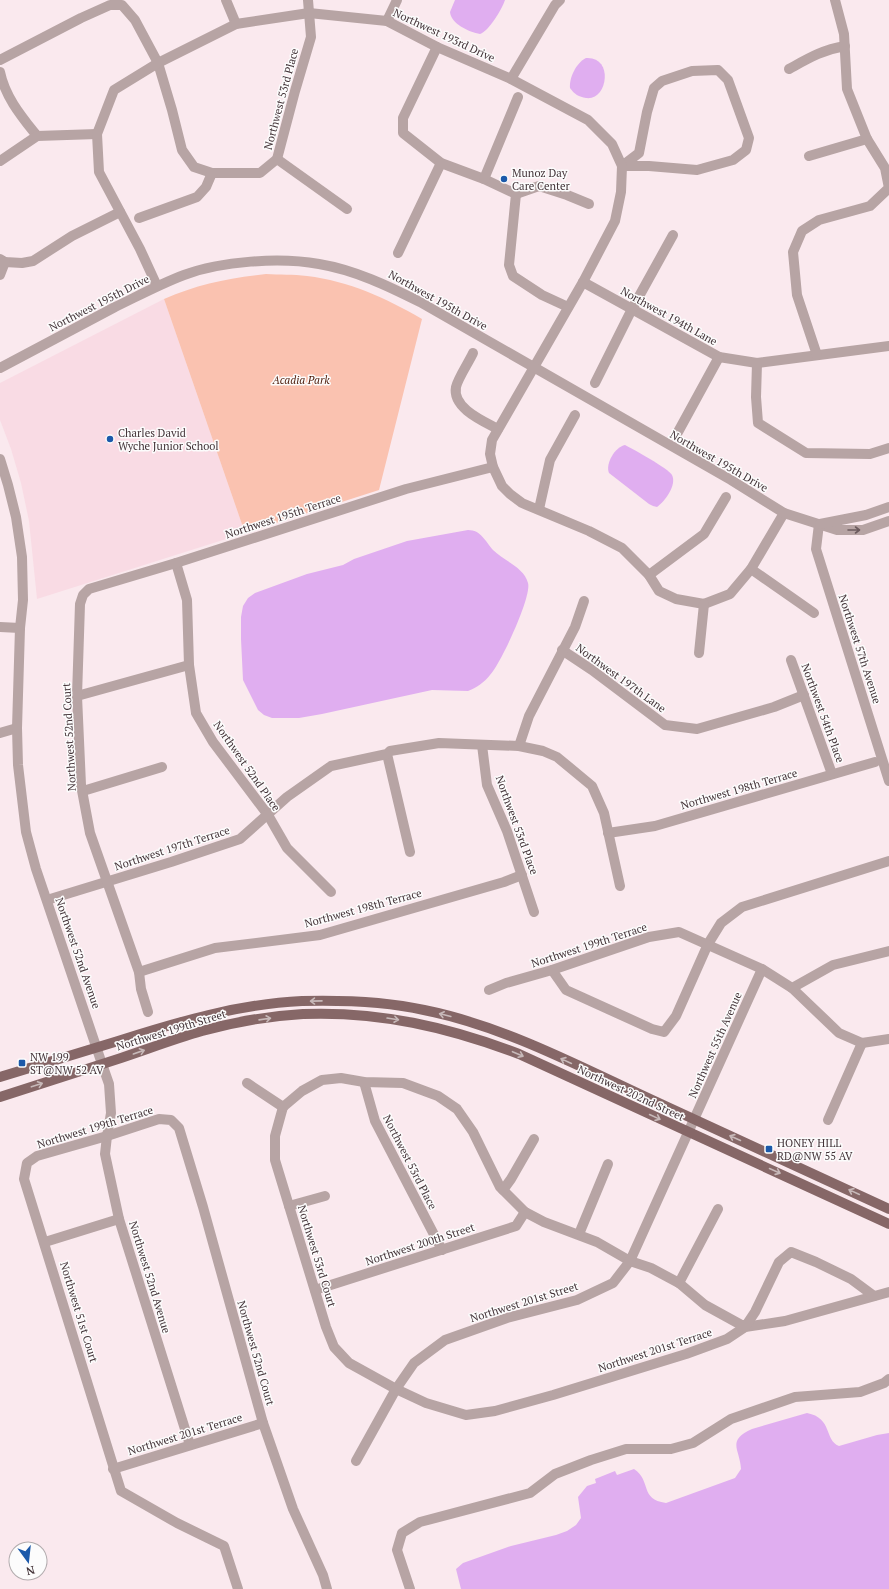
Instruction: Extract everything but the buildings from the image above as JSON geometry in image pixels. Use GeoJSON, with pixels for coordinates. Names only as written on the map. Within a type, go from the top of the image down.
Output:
{"type":"FeatureCollection","features":[{"type":"Feature","properties":{"kind":"main road","name":"Northwest 199th Street"},"geometry":{"type":"LineString","coordinates":[[0,1077],[173,1024],[233,1010],[268,1004],[302,1001],[356,1001]]}},
{"type":"Feature","properties":{"kind":"main road","name":"Northwest 202nd Street"},"geometry":{"type":"LineString","coordinates":[[356,1001],[391,1004],[424,1010],[491,1028],[524,1041],[889,1209]]}},
{"type":"Feature","properties":{"kind":"main road","name":"Northwest 199th Street"},"geometry":{"type":"LineString","coordinates":[[0,1097],[202,1031],[236,1023],[303,1014],[354,1014]]}},
{"type":"Feature","properties":{"kind":"main road","name":"Northwest 202nd Street"},"geometry":{"type":"LineString","coordinates":[[354,1014],[422,1023],[486,1041],[519,1054],[889,1224]]}},
{"type":"Feature","properties":{"kind":"street"},"geometry":{"type":"LineString","coordinates":[[226,0],[236,24]]}},
{"type":"Feature","properties":{"kind":"street","name":"Northwest 53rd Place"},"geometry":{"type":"LineString","coordinates":[[212,173],[260,173],[277,159],[311,37],[308,0]]}},
{"type":"Feature","properties":{"kind":"street"},"geometry":{"type":"LineString","coordinates":[[387,21],[397,0]]}},
{"type":"Feature","properties":{"kind":"street"},"geometry":{"type":"LineString","coordinates":[[511,79],[555,5],[560,0]]}},
{"type":"Feature","properties":{"kind":"street"},"geometry":{"type":"LineString","coordinates":[[817,355],[797,295],[793,252],[802,231],[819,220],[870,206],[889,188],[886,168],[867,139],[847,89],[844,34],[835,0]]}},
{"type":"Feature","properties":{"kind":"street"},"geometry":{"type":"LineString","coordinates":[[0,60],[81,18],[110,5],[122,5],[135,20],[158,63],[182,150],[194,167],[212,173],[206,187],[197,197],[139,218]]}},
{"type":"Feature","properties":{"kind":"street","name":"Northwest 193rd Drive"},"geometry":{"type":"LineString","coordinates":[[97,134],[114,90],[158,63],[236,24],[309,13],[387,21],[437,47],[511,79],[588,120],[612,144],[622,166]]}},
{"type":"Feature","properties":{"kind":"street"},"geometry":{"type":"LineString","coordinates":[[789,69],[815,54],[825,50],[845,46]]}},
{"type":"Feature","properties":{"kind":"street"},"geometry":{"type":"LineString","coordinates":[[437,47],[404,118],[402,132],[441,162],[484,179],[516,194],[539,186],[589,204]]}},
{"type":"Feature","properties":{"kind":"street"},"geometry":{"type":"LineString","coordinates":[[718,70],[728,80],[749,138],[746,150],[733,160],[698,170],[649,166],[622,166],[639,153],[647,112],[654,88],[662,80],[692,71],[718,70]]}},
{"type":"Feature","properties":{"kind":"street"},"geometry":{"type":"LineString","coordinates":[[0,72],[2,83],[20,114],[37,136]]}},
{"type":"Feature","properties":{"kind":"street"},"geometry":{"type":"LineString","coordinates":[[484,179],[518,97]]}},
{"type":"Feature","properties":{"kind":"street"},"geometry":{"type":"LineString","coordinates":[[0,161],[37,136],[97,134],[99,172],[157,286]]}},
{"type":"Feature","properties":{"kind":"street"},"geometry":{"type":"LineString","coordinates":[[809,156],[867,139]]}},
{"type":"Feature","properties":{"kind":"street"},"geometry":{"type":"LineString","coordinates":[[277,159],[347,209]]}},
{"type":"Feature","properties":{"kind":"street"},"geometry":{"type":"LineString","coordinates":[[398,253],[441,162]]}},
{"type":"Feature","properties":{"kind":"street"},"geometry":{"type":"LineString","coordinates":[[622,166],[621,192],[615,221],[583,282],[492,440],[490,454],[493,466],[502,486],[522,503],[589,531],[622,548],[649,575],[659,591],[676,599],[704,604],[730,594],[751,569],[784,512]]}},
{"type":"Feature","properties":{"kind":"street"},"geometry":{"type":"LineString","coordinates":[[516,194],[509,265],[513,276],[542,295],[568,307]]}},
{"type":"Feature","properties":{"kind":"street"},"geometry":{"type":"LineString","coordinates":[[0,275],[3,261],[22,263],[33,262],[72,236],[120,212]]}},
{"type":"Feature","properties":{"kind":"street"},"geometry":{"type":"LineString","coordinates":[[595,383],[632,309],[673,235]]}},
{"type":"Feature","properties":{"kind":"street","name":"Northwest 195th Drive"},"geometry":{"type":"LineString","coordinates":[[0,368],[157,286],[185,274],[245,262],[283,261],[318,264],[349,271],[384,284],[420,302],[731,480],[784,512],[837,530],[863,530],[889,521]]}},
{"type":"Feature","properties":{"kind":"street","name":"Northwest 194th Lane"},"geometry":{"type":"LineString","coordinates":[[583,282],[719,357],[757,363],[889,346]]}},
{"type":"Feature","properties":{"kind":"street"},"geometry":{"type":"LineString","coordinates":[[473,353],[456,388],[459,402],[466,410],[498,429]]}},
{"type":"Feature","properties":{"kind":"street"},"geometry":{"type":"LineString","coordinates":[[678,432],[719,357]]}},
{"type":"Feature","properties":{"kind":"street"},"geometry":{"type":"LineString","coordinates":[[757,363],[756,396],[758,423],[769,431],[806,453],[870,454],[889,448]]}},
{"type":"Feature","properties":{"kind":"street"},"geometry":{"type":"LineString","coordinates":[[539,509],[550,460],[574,415]]}},
{"type":"Feature","properties":{"kind":"street","name":"Northwest 52nd Avenue"},"geometry":{"type":"LineString","coordinates":[[0,459],[16,517],[22,557],[22,600],[17,728],[18,765],[26,832],[36,870],[109,1084],[112,1113],[105,1154],[119,1219],[190,1445]]}},
{"type":"Feature","properties":{"kind":"street","name":"Northwest 195th Terrace"},"geometry":{"type":"LineString","coordinates":[[83,595],[89,590],[406,489],[493,466]]}},
{"type":"Feature","properties":{"kind":"street"},"geometry":{"type":"LineString","coordinates":[[649,575],[704,534],[726,497]]}},
{"type":"Feature","properties":{"kind":"street"},"geometry":{"type":"LineString","coordinates":[[818,524],[866,515],[889,507]]}},
{"type":"Feature","properties":{"kind":"street","name":"Northwest 57th Avenue"},"geometry":{"type":"LineString","coordinates":[[818,524],[816,548],[889,781]]}},
{"type":"Feature","properties":{"kind":"street","name":"Northwest 52nd Place"},"geometry":{"type":"LineString","coordinates":[[176,563],[187,600],[190,665],[196,713],[213,742],[268,815],[287,848],[331,892]]}},
{"type":"Feature","properties":{"kind":"street"},"geometry":{"type":"LineString","coordinates":[[751,569],[814,613]]}},
{"type":"Feature","properties":{"kind":"street","name":"Northwest 52nd Court"},"geometry":{"type":"LineString","coordinates":[[83,595],[80,604],[77,696],[81,785],[90,833],[108,881],[127,942],[139,972],[141,989],[148,1012]]}},
{"type":"Feature","properties":{"kind":"street"},"geometry":{"type":"LineString","coordinates":[[519,746],[529,716],[575,626],[584,601]]}},
{"type":"Feature","properties":{"kind":"street"},"geometry":{"type":"LineString","coordinates":[[698,653],[704,604]]}},
{"type":"Feature","properties":{"kind":"street"},"geometry":{"type":"LineString","coordinates":[[0,627],[20,628]]}},
{"type":"Feature","properties":{"kind":"street","name":"Northwest 197th Lane"},"geometry":{"type":"LineString","coordinates":[[562,650],[592,670],[664,725],[697,729],[804,696]]}},
{"type":"Feature","properties":{"kind":"street","name":"Northwest 54th Place"},"geometry":{"type":"LineString","coordinates":[[791,660],[832,774]]}},
{"type":"Feature","properties":{"kind":"street"},"geometry":{"type":"LineString","coordinates":[[77,696],[190,665]]}},
{"type":"Feature","properties":{"kind":"street"},"geometry":{"type":"LineString","coordinates":[[0,733],[17,728]]}},
{"type":"Feature","properties":{"kind":"street","name":"Northwest 197th Terrace"},"geometry":{"type":"LineString","coordinates":[[47,900],[240,839],[287,797],[331,766],[387,754],[390,751],[439,743],[519,746],[543,751],[557,757],[592,786],[604,813],[620,886]]}},
{"type":"Feature","properties":{"kind":"street","name":"Northwest 53rd Place"},"geometry":{"type":"LineString","coordinates":[[482,745],[487,785],[507,831],[534,912]]}},
{"type":"Feature","properties":{"kind":"street"},"geometry":{"type":"LineString","coordinates":[[387,754],[410,852]]}},
{"type":"Feature","properties":{"kind":"street","name":"Northwest 198th Terrace"},"geometry":{"type":"LineString","coordinates":[[608,833],[655,826],[875,762]]}},
{"type":"Feature","properties":{"kind":"street"},"geometry":{"type":"LineString","coordinates":[[83,791],[162,767]]}},
{"type":"Feature","properties":{"kind":"street"},"geometry":{"type":"LineString","coordinates":[[552,970],[566,990],[652,1029],[664,1032],[676,1016],[708,944],[721,923],[742,907],[889,862]]}},
{"type":"Feature","properties":{"kind":"street","name":"Northwest 198th Terrace"},"geometry":{"type":"LineString","coordinates":[[139,972],[215,948],[320,935],[504,882],[522,875]]}},
{"type":"Feature","properties":{"kind":"street","name":"Northwest 199th Terrace"},"geometry":{"type":"LineString","coordinates":[[489,990],[506,983],[552,970],[649,937],[679,932],[708,944]]}},
{"type":"Feature","properties":{"kind":"street"},"geometry":{"type":"LineString","coordinates":[[708,944],[762,969],[792,988],[839,1032],[862,1043],[889,1039]]}},
{"type":"Feature","properties":{"kind":"street"},"geometry":{"type":"LineString","coordinates":[[792,988],[833,965],[889,951]]}},
{"type":"Feature","properties":{"kind":"street","name":"Northwest 55th Avenue"},"geometry":{"type":"LineString","coordinates":[[630,1261],[762,969]]}},
{"type":"Feature","properties":{"kind":"street"},"geometry":{"type":"LineString","coordinates":[[828,1120],[862,1043]]}},
{"type":"Feature","properties":{"kind":"street"},"geometry":{"type":"LineString","coordinates":[[247,1083],[283,1107],[302,1091],[322,1080],[341,1078],[364,1082],[403,1083],[438,1096],[456,1109],[473,1132],[503,1190],[525,1212],[544,1222],[597,1242],[630,1261],[651,1268],[679,1283],[705,1305],[746,1327],[755,1312],[779,1262],[791,1252],[851,1279],[874,1296]]}},
{"type":"Feature","properties":{"kind":"street","name":"Northwest 53rd Place"},"geometry":{"type":"LineString","coordinates":[[364,1082],[375,1121],[442,1250]]}},
{"type":"Feature","properties":{"kind":"street","name":"Northwest 53rd Court"},"geometry":{"type":"LineString","coordinates":[[283,1107],[275,1136],[275,1160],[334,1347],[349,1363],[396,1389],[426,1403]]}},
{"type":"Feature","properties":{"kind":"street","name":"Northwest 199th Terrace"},"geometry":{"type":"LineString","coordinates":[[27,1163],[37,1156],[159,1119],[171,1120]]}},
{"type":"Feature","properties":{"kind":"street","name":"Northwest 52nd Court"},"geometry":{"type":"LineString","coordinates":[[171,1120],[179,1128],[203,1207],[263,1423],[293,1509],[323,1575],[327,1589]]}},
{"type":"Feature","properties":{"kind":"street"},"geometry":{"type":"LineString","coordinates":[[503,1190],[534,1139]]}},
{"type":"Feature","properties":{"kind":"street","name":"Northwest 51st Court"},"geometry":{"type":"LineString","coordinates":[[27,1163],[24,1179],[45,1242],[113,1469]]}},
{"type":"Feature","properties":{"kind":"street"},"geometry":{"type":"LineString","coordinates":[[579,1234],[608,1164]]}},
{"type":"Feature","properties":{"kind":"street"},"geometry":{"type":"LineString","coordinates":[[290,1206],[325,1196]]}},
{"type":"Feature","properties":{"kind":"street"},"geometry":{"type":"LineString","coordinates":[[679,1283],[718,1209]]}},
{"type":"Feature","properties":{"kind":"street","name":"Northwest 200th Street"},"geometry":{"type":"LineString","coordinates":[[315,1290],[516,1226],[525,1212]]}},
{"type":"Feature","properties":{"kind":"street"},"geometry":{"type":"LineString","coordinates":[[45,1242],[119,1219]]}},
{"type":"Feature","properties":{"kind":"street","name":"Northwest 201st Street"},"geometry":{"type":"LineString","coordinates":[[356,1461],[396,1389],[414,1363],[445,1340],[507,1318],[576,1300],[613,1283],[630,1261]]}},
{"type":"Feature","properties":{"kind":"street","name":"Northwest 201st Terrace"},"geometry":{"type":"LineString","coordinates":[[426,1403],[466,1414],[495,1411],[553,1395],[686,1354],[727,1338],[746,1327],[785,1321],[889,1292]]}},
{"type":"Feature","properties":{"kind":"street"},"geometry":{"type":"LineString","coordinates":[[410,1589],[397,1550],[402,1533],[420,1522],[530,1493],[555,1474],[591,1460],[626,1449],[672,1449],[693,1443],[731,1419],[795,1397],[860,1392],[884,1383],[889,1379]]}},
{"type":"Feature","properties":{"kind":"street","name":"Northwest 201st Terrace"},"geometry":{"type":"LineString","coordinates":[[113,1469],[263,1423]]}},
{"type":"Feature","properties":{"kind":"street"},"geometry":{"type":"LineString","coordinates":[[113,1469],[121,1491],[177,1523],[224,1546],[238,1589]]}},
{"type":"Feature","properties":{"kind":"shaded area"},"geometry":{"type":"Polygon","coordinates":[[[455,0],[505,0],[491,24],[484,32],[480,34],[461,27],[451,16],[450,12],[455,0]]]}},
{"type":"Feature","properties":{"kind":"shaded area"},"geometry":{"type":"Polygon","coordinates":[[[586,58],[595,59],[601,64],[605,78],[599,93],[593,97],[586,98],[575,94],[570,88],[570,84],[576,67],[586,58]]]}},
{"type":"Feature","properties":{"kind":"shaded area","name":"Charles David Wyche Junior School"},"geometry":{"type":"Polygon","coordinates":[[[164,299],[245,533],[37,599],[29,521],[21,483],[11,449],[0,420],[0,383],[164,299]]]}},
{"type":"Feature","properties":{"kind":"shaded area"},"geometry":{"type":"Polygon","coordinates":[[[625,445],[658,464],[672,475],[672,488],[667,497],[657,507],[649,504],[609,473],[608,465],[614,452],[621,446],[625,445]]]}},
{"type":"Feature","properties":{"kind":"shaded area"},"geometry":{"type":"Polygon","coordinates":[[[472,530],[480,534],[497,554],[518,568],[526,577],[528,583],[528,590],[521,615],[508,644],[488,678],[468,691],[432,690],[299,718],[272,718],[264,715],[258,710],[243,680],[241,617],[243,606],[248,598],[255,593],[307,574],[343,565],[354,559],[407,541],[472,530]]]}},
{"type":"Feature","properties":{"kind":"shaded area"},"geometry":{"type":"Polygon","coordinates":[[[807,1413],[821,1419],[825,1424],[831,1439],[839,1446],[889,1433],[889,1589],[461,1589],[456,1569],[463,1563],[511,1546],[556,1535],[567,1531],[576,1525],[581,1518],[578,1497],[587,1486],[596,1483],[595,1479],[615,1471],[617,1475],[634,1469],[643,1479],[652,1498],[666,1503],[735,1478],[741,1469],[736,1446],[739,1438],[744,1433],[752,1429],[807,1413]]]}},
{"type":"Feature","properties":{"kind":"green space","name":"Acadia Park"},"geometry":{"type":"Polygon","coordinates":[[[266,274],[302,275],[323,278],[352,286],[381,297],[422,319],[379,490],[245,533],[164,299],[189,289],[214,282],[266,274]]]}},
{"type":"Feature","properties":{"kind":"place","name":"Munoz Day Care Center"},"geometry":{"type":"Point","coordinates":[504,179]}},
{"type":"Feature","properties":{"kind":"place","name":"Charles David Wyche Junior School"},"geometry":{"type":"Point","coordinates":[110,439]}},
{"type":"Feature","properties":{"kind":"place","name":"NW 199 ST@NW 52 AV"},"geometry":{"type":"Point","coordinates":[22,1063]}},
{"type":"Feature","properties":{"kind":"place","name":"HONEY HILL RD@NW 55 AV"},"geometry":{"type":"Point","coordinates":[769,1149]}}]}
